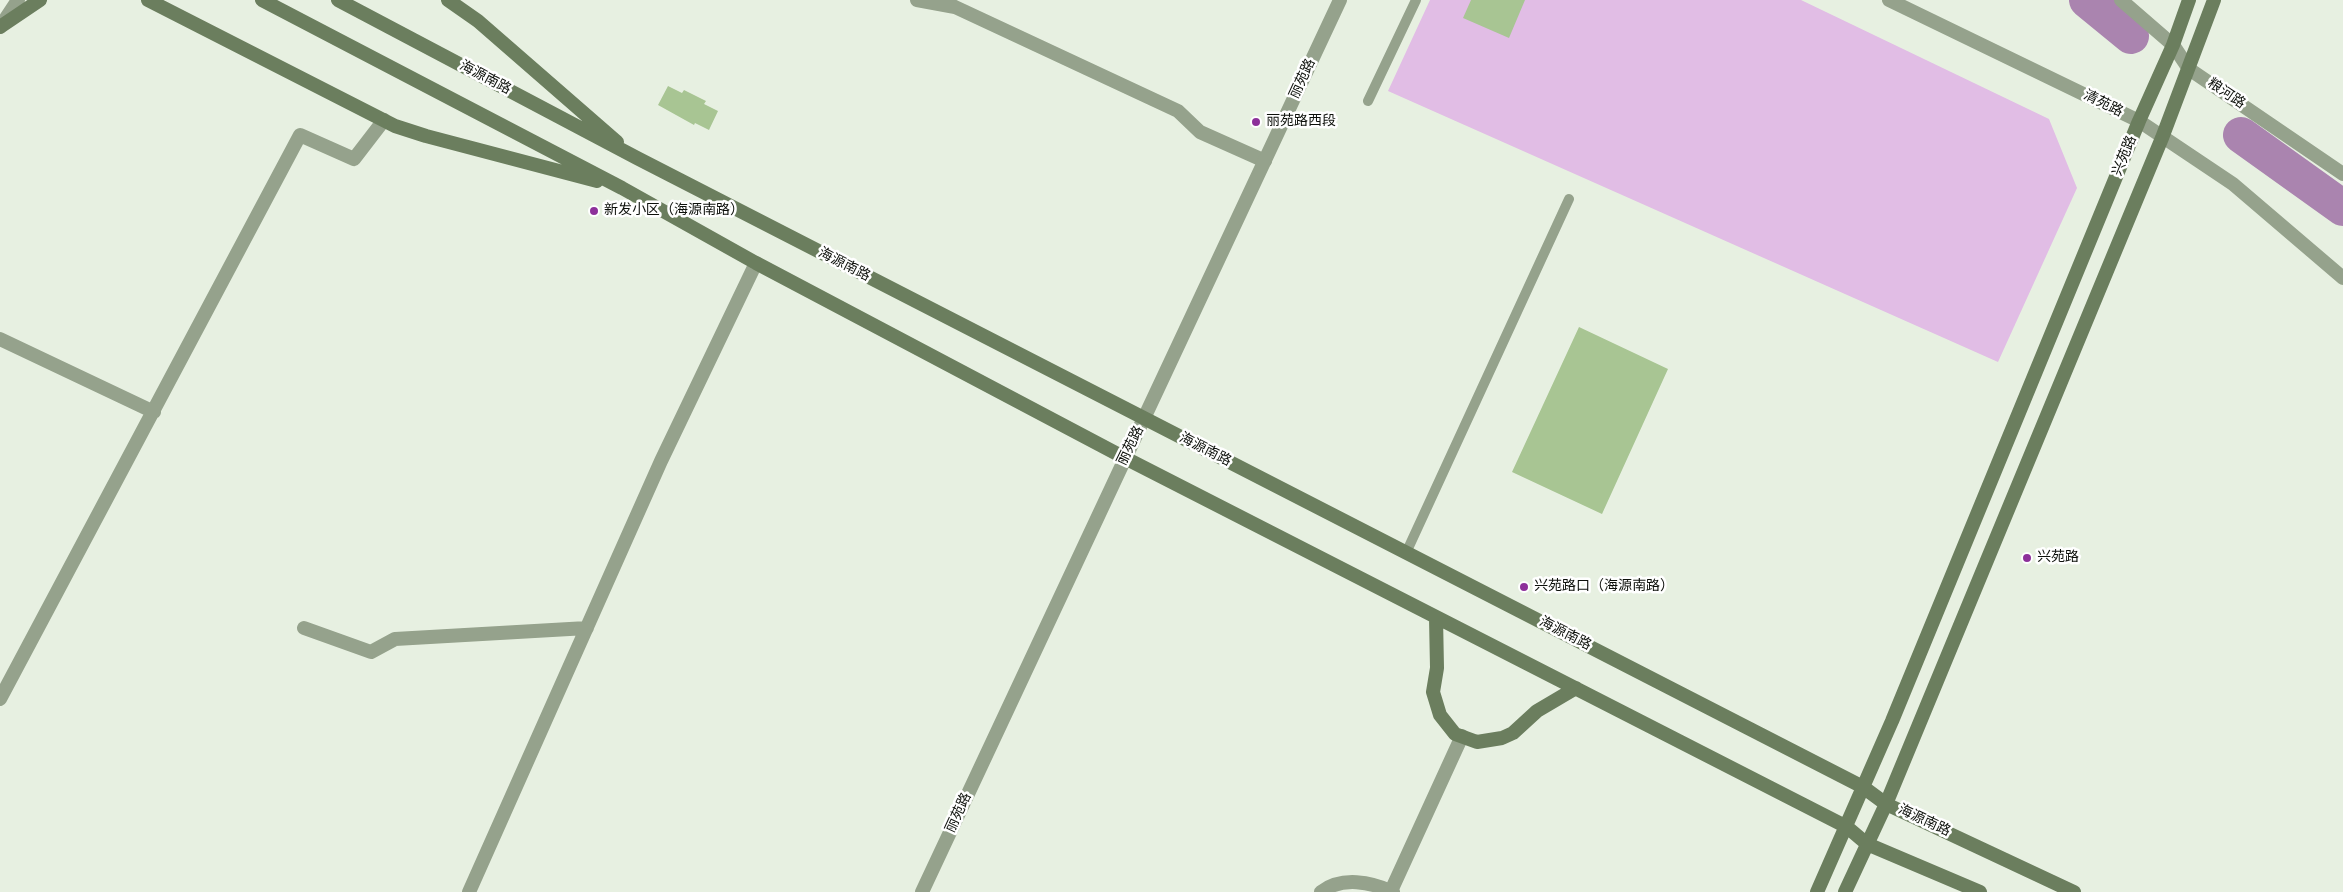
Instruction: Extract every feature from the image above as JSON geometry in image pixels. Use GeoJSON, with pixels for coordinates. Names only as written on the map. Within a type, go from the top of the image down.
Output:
{"type":"FeatureCollection","features":[{"type":"Feature","properties":{"kind":"main road"},"geometry":{"type":"LineString","coordinates":[[0,27],[40,0]]}},
{"type":"Feature","properties":{"kind":"main road"},"geometry":{"type":"LineString","coordinates":[[148,0],[384,120],[426,136],[622,188]]}},
{"type":"Feature","properties":{"kind":"main road"},"geometry":{"type":"LineString","coordinates":[[262,0],[622,188],[756,263],[1126,458],[1847,827],[1868,844],[1980,892]]}},
{"type":"Feature","properties":{"kind":"main road","name":"海源南路"},"geometry":{"type":"LineString","coordinates":[[338,0],[637,158],[1863,786],[1886,804],[2074,892]]}},
{"type":"Feature","properties":{"kind":"main road"},"geometry":{"type":"LineString","coordinates":[[448,0],[478,21],[637,158]]}},
{"type":"Feature","properties":{"kind":"main road","name":"兴苑路"},"geometry":{"type":"LineString","coordinates":[[1817,892],[1847,827],[2139,121],[2174,44],[2189,0]]}},
{"type":"Feature","properties":{"kind":"main road","name":"兴苑路"},"geometry":{"type":"LineString","coordinates":[[1845,892],[1886,804],[2162,138],[2214,0]]}},
{"type":"Feature","properties":{"kind":"main road"},"geometry":{"type":"LineString","coordinates":[[1436,617],[1437,668],[1433,692],[1436,704],[1447,725],[1455,734],[1477,742],[1502,738],[1513,732],[1537,711],[1576,688]]}},
{"type":"Feature","properties":{"kind":"street"},"geometry":{"type":"LineString","coordinates":[[0,27],[18,0]]}},
{"type":"Feature","properties":{"kind":"street"},"geometry":{"type":"LineString","coordinates":[[916,0],[957,4],[1178,111],[1200,132],[1265,161]]}},
{"type":"Feature","properties":{"kind":"street","name":"丽苑路"},"geometry":{"type":"LineString","coordinates":[[922,892],[1340,0]]}},
{"type":"Feature","properties":{"kind":"street","name":"清苑路"},"geometry":{"type":"LineString","coordinates":[[1889,0],[2139,121],[2233,184],[2343,278]]}},
{"type":"Feature","properties":{"kind":"street","name":"粮河路"},"geometry":{"type":"LineString","coordinates":[[2121,0],[2174,44],[2189,69],[2343,174]]}},
{"type":"Feature","properties":{"kind":"street"},"geometry":{"type":"LineString","coordinates":[[0,699],[300,134],[354,159],[384,120]]}},
{"type":"Feature","properties":{"kind":"street"},"geometry":{"type":"LineString","coordinates":[[469,892],[661,461],[756,263]]}},
{"type":"Feature","properties":{"kind":"street"},"geometry":{"type":"LineString","coordinates":[[0,339],[154,412]]}},
{"type":"Feature","properties":{"kind":"street"},"geometry":{"type":"LineString","coordinates":[[304,628],[370,652],[395,639],[588,628]]}},
{"type":"Feature","properties":{"kind":"street"},"geometry":{"type":"LineString","coordinates":[[1321,892],[1329,886],[1348,882],[1372,884],[1392,891],[1462,736]]}},
{"type":"Feature","properties":{"kind":"lane"},"geometry":{"type":"LineString","coordinates":[[1368,101],[1416,0]]}},
{"type":"Feature","properties":{"kind":"lane"},"geometry":{"type":"LineString","coordinates":[[1406,553],[1569,199]]}},
{"type":"Feature","properties":{"kind":"shaded area"},"geometry":{"type":"Polygon","coordinates":[[[1430,0],[1801,0],[2049,119],[2077,188],[1998,362],[1388,91],[1430,0]]]}},
{"type":"Feature","properties":{"kind":"building"},"geometry":{"type":"Polygon","coordinates":[[[1471,0],[1525,0],[1509,38],[1463,18],[1471,0]]]}},
{"type":"Feature","properties":{"kind":"building"},"geometry":{"type":"Polygon","coordinates":[[[668,86],[682,93],[684,90],[706,101],[704,104],[718,111],[709,130],[695,123],[694,125],[658,105],[668,86]]]}},
{"type":"Feature","properties":{"kind":"building"},"geometry":{"type":"Polygon","coordinates":[[[1579,327],[1668,369],[1602,514],[1512,472],[1579,327]]]}},
{"type":"Feature","properties":{"kind":"waterway"},"geometry":{"type":"LineString","coordinates":[[2087,0],[2131,36]]}},
{"type":"Feature","properties":{"kind":"waterway"},"geometry":{"type":"LineString","coordinates":[[2241,135],[2343,208]]}},
{"type":"Feature","properties":{"kind":"place","name":"丽苑路西段"},"geometry":{"type":"Point","coordinates":[1256,122]}},
{"type":"Feature","properties":{"kind":"place","name":"新发小区（海源南路）"},"geometry":{"type":"Point","coordinates":[594,211]}},
{"type":"Feature","properties":{"kind":"place","name":"兴苑路"},"geometry":{"type":"Point","coordinates":[2027,558]}},
{"type":"Feature","properties":{"kind":"place","name":"兴苑路口（海源南路）"},"geometry":{"type":"Point","coordinates":[1524,587]}}]}
